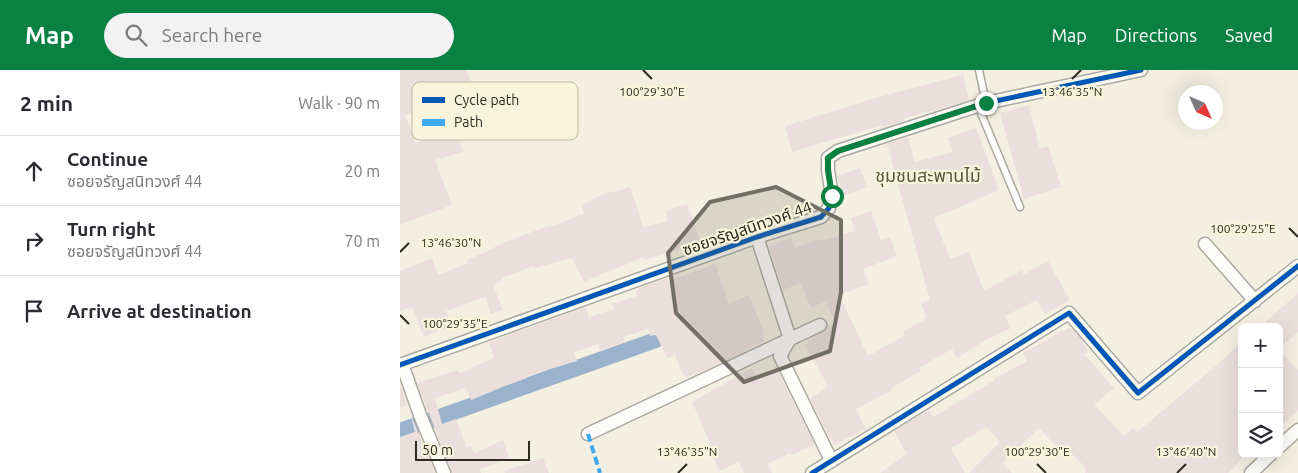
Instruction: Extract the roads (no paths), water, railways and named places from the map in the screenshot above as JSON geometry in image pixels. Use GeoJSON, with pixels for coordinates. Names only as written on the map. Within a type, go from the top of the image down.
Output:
{"type":"FeatureCollection","features":[{"type":"Feature","properties":{"kind":"street","name":"ซอยจรัญสนิทวงศ์ 44"},"geometry":{"type":"LineString","coordinates":[[401,365],[757,237],[821,217],[829,208],[832,196],[828,158],[838,151],[982,104],[1141,70]]}},
{"type":"Feature","properties":{"kind":"street"},"geometry":{"type":"LineString","coordinates":[[757,237],[790,339],[780,356],[831,460]]}},
{"type":"Feature","properties":{"kind":"street"},"geometry":{"type":"LineString","coordinates":[[1205,244],[1255,301]]}},
{"type":"Feature","properties":{"kind":"street"},"geometry":{"type":"LineString","coordinates":[[812,473],[1069,313],[1138,393],[1298,266]]}},
{"type":"Feature","properties":{"kind":"street"},"geometry":{"type":"LineString","coordinates":[[588,434],[820,325]]}},
{"type":"Feature","properties":{"kind":"street"},"geometry":{"type":"LineString","coordinates":[[401,365],[444,473]]}},
{"type":"Feature","properties":{"kind":"street"},"geometry":{"type":"LineString","coordinates":[[1283,443],[1298,430]]}},
{"type":"Feature","properties":{"kind":"street"},"geometry":{"type":"LineString","coordinates":[[1251,473],[1267,458]]}},
{"type":"Feature","properties":{"kind":"lane"},"geometry":{"type":"LineString","coordinates":[[979,70],[982,104],[1020,207]]}},
{"type":"Feature","properties":{"kind":"waterway"},"geometry":{"type":"LineString","coordinates":[[400,431],[656,340]]}},
{"type":"Feature","properties":{"kind":"district","name":"ชุมชนสะพานไม้"},"geometry":{"type":"Point","coordinates":[928,176]}}]}
